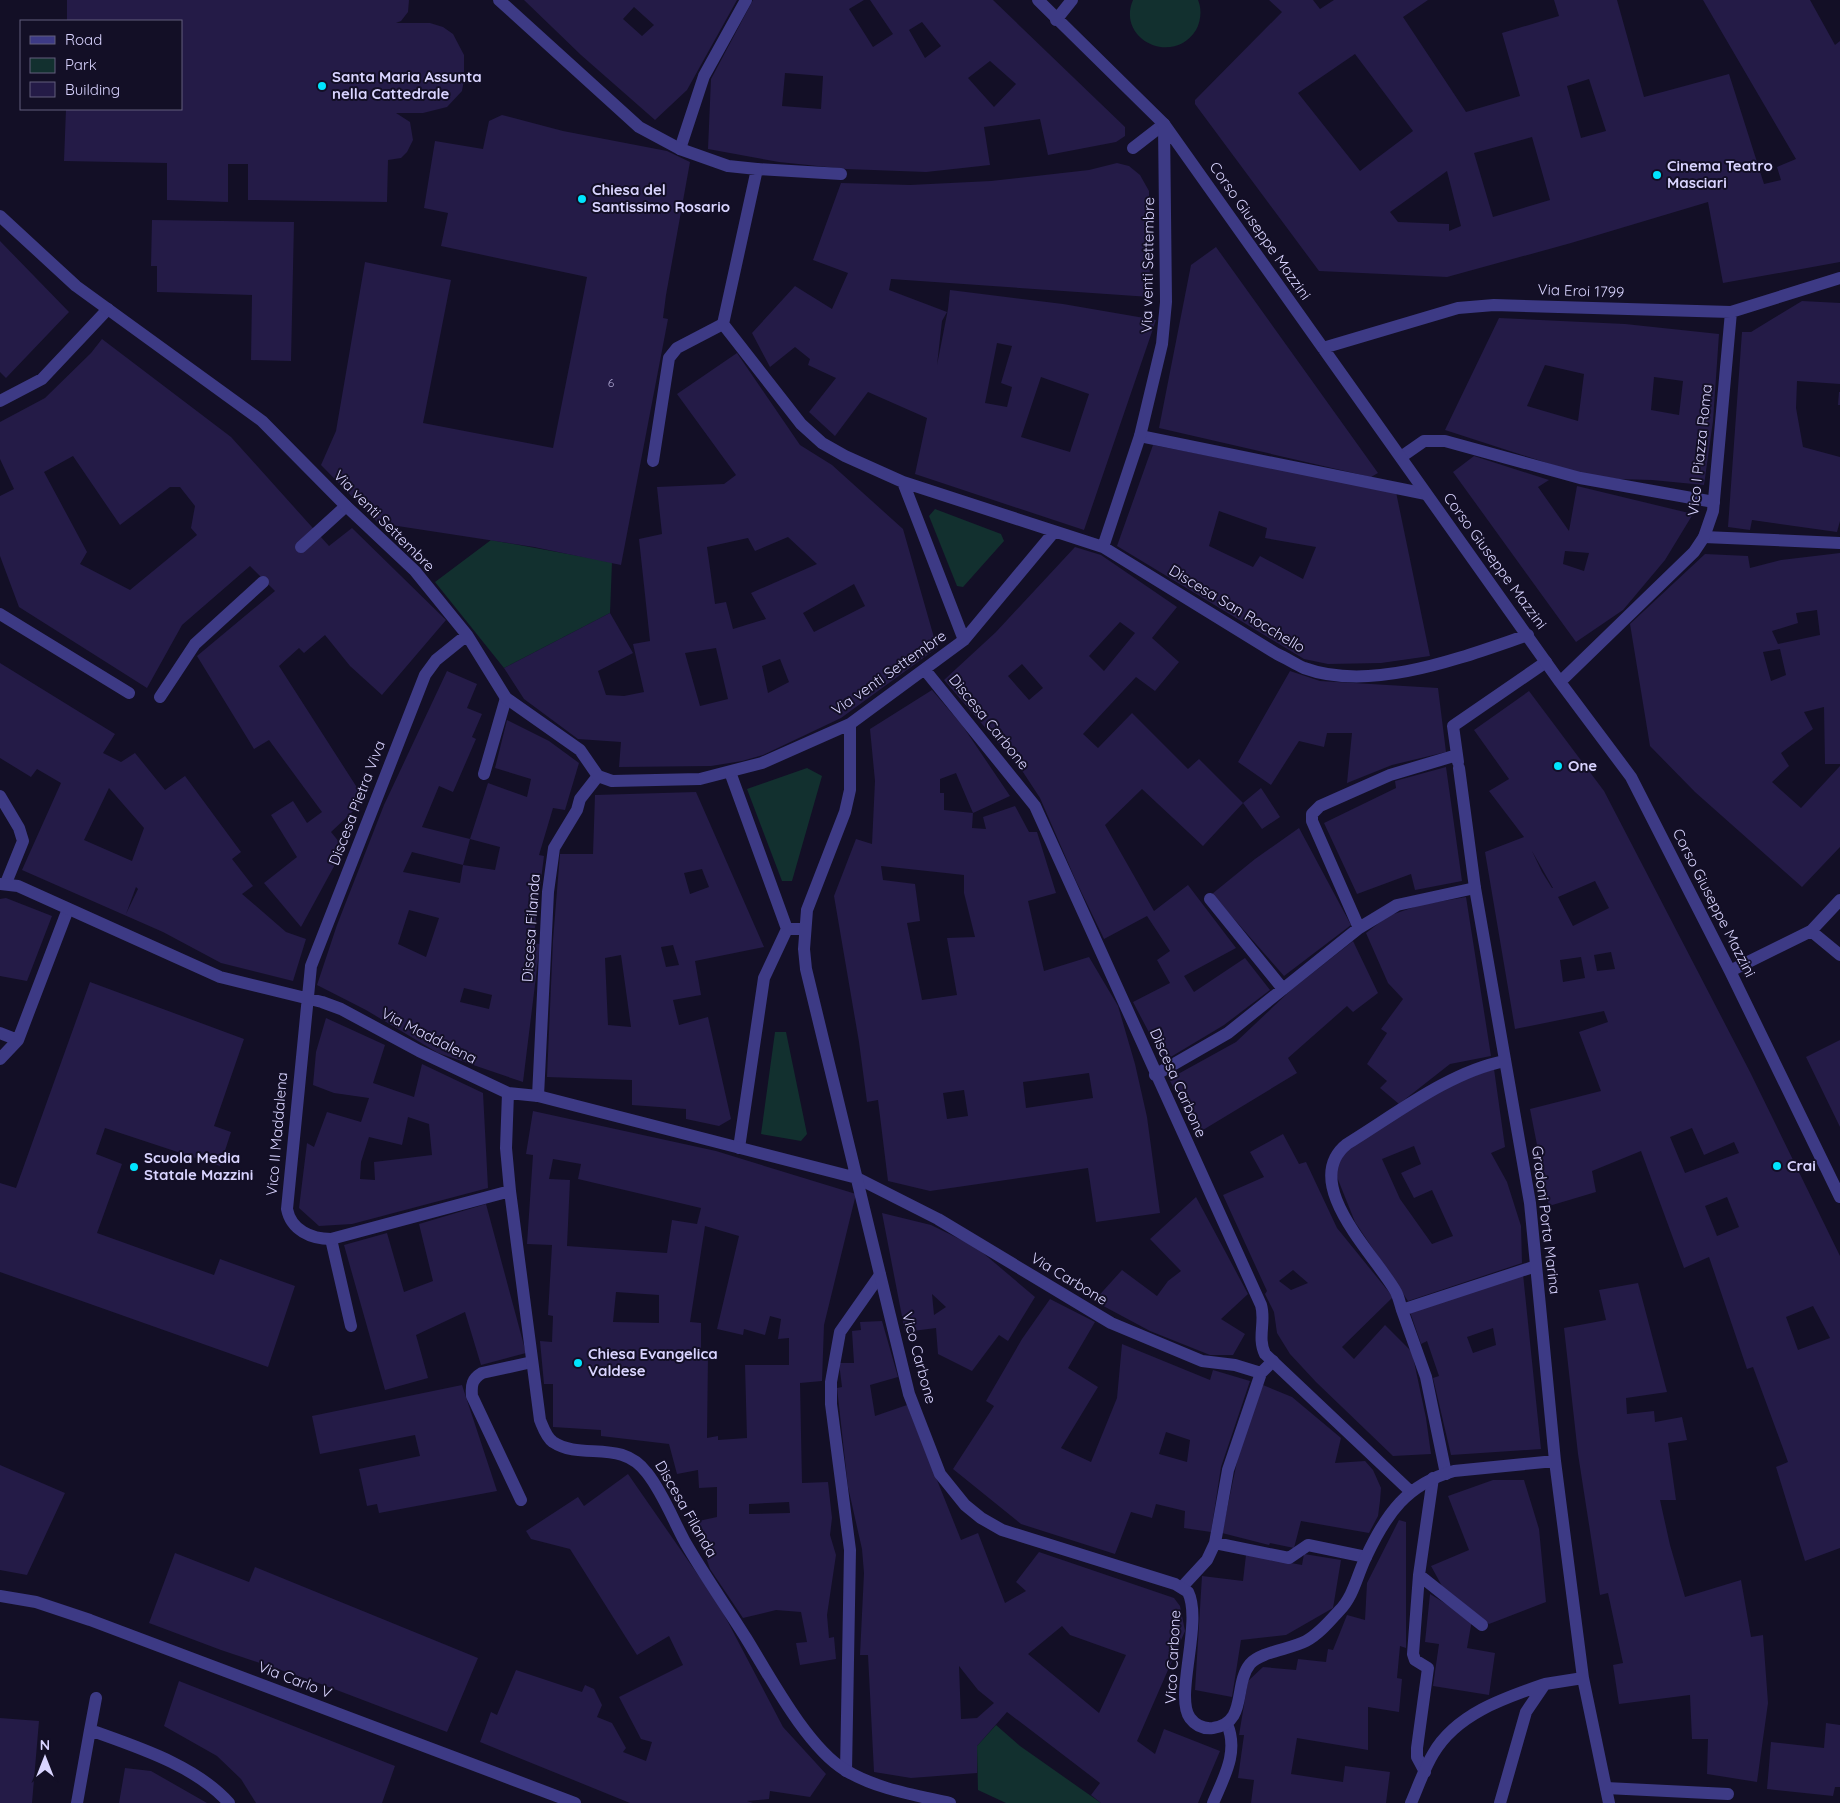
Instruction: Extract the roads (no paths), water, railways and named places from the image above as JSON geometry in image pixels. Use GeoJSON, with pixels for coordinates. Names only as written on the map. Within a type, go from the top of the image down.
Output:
{"type":"FeatureCollection","features":[{"type":"Feature","properties":{"kind":"street"},"geometry":{"type":"LineString","coordinates":[[499,0],[639,126],[680,149],[728,166],[840,174]]}},
{"type":"Feature","properties":{"kind":"street"},"geometry":{"type":"LineString","coordinates":[[680,149],[704,76],[746,0]]}},
{"type":"Feature","properties":{"kind":"street","name":"Corso Giuseppe Mazzini"},"geometry":{"type":"LineString","coordinates":[[1038,0],[1056,20],[1164,124],[1560,682],[1631,777],[1730,971],[1840,1198]]}},
{"type":"Feature","properties":{"kind":"street"},"geometry":{"type":"LineString","coordinates":[[1056,20],[1072,0]]}},
{"type":"Feature","properties":{"kind":"street"},"geometry":{"type":"LineString","coordinates":[[1133,148],[1164,124]]}},
{"type":"Feature","properties":{"kind":"street","name":"Via venti Settembre"},"geometry":{"type":"LineString","coordinates":[[1103,547],[1140,436],[1162,344],[1166,302],[1164,124]]}},
{"type":"Feature","properties":{"kind":"street"},"geometry":{"type":"LineString","coordinates":[[653,460],[669,358],[677,348],[723,324],[757,168]]}},
{"type":"Feature","properties":{"kind":"street","name":"Via venti Settembre"},"geometry":{"type":"LineString","coordinates":[[0,216],[76,286],[262,421],[346,506],[415,571],[466,636],[506,698],[580,750],[598,776],[612,781],[700,779],[730,772],[762,763],[850,724],[964,640],[1054,532]]}},
{"type":"Feature","properties":{"kind":"street","name":"Via Eroi 1799"},"geometry":{"type":"LineString","coordinates":[[1323,348],[1458,308],[1494,305],[1730,312],[1840,278]]}},
{"type":"Feature","properties":{"kind":"street"},"geometry":{"type":"LineString","coordinates":[[0,401],[42,379],[108,309]]}},
{"type":"Feature","properties":{"kind":"street","name":"Vico I Piazza Roma"},"geometry":{"type":"LineString","coordinates":[[1560,682],[1694,552],[1704,537],[1714,502],[1730,312]]}},
{"type":"Feature","properties":{"kind":"street","name":"Discesa San Rocchello"},"geometry":{"type":"LineString","coordinates":[[723,324],[801,424],[822,443],[845,456],[903,482],[1103,547],[1277,654],[1305,668],[1335,675],[1408,671],[1445,664],[1528,636]]}},
{"type":"Feature","properties":{"kind":"street"},"geometry":{"type":"LineString","coordinates":[[1140,436],[1426,494]]}},
{"type":"Feature","properties":{"kind":"street"},"geometry":{"type":"LineString","coordinates":[[1401,457],[1424,441],[1445,440],[1580,478],[1714,502]]}},
{"type":"Feature","properties":{"kind":"street"},"geometry":{"type":"LineString","coordinates":[[903,482],[964,640]]}},
{"type":"Feature","properties":{"kind":"street"},"geometry":{"type":"LineString","coordinates":[[301,547],[346,506]]}},
{"type":"Feature","properties":{"kind":"street"},"geometry":{"type":"LineString","coordinates":[[1704,537],[1840,544]]}},
{"type":"Feature","properties":{"kind":"street"},"geometry":{"type":"LineString","coordinates":[[160,697],[195,644],[263,582]]}},
{"type":"Feature","properties":{"kind":"street"},"geometry":{"type":"LineString","coordinates":[[0,614],[129,693]]}},
{"type":"Feature","properties":{"kind":"street","name":"Discesa Pietra Viva"},"geometry":{"type":"LineString","coordinates":[[307,999],[311,966],[425,675],[436,660],[466,636]]}},
{"type":"Feature","properties":{"kind":"street","name":"Gradoni Porta Marina"},"geometry":{"type":"LineString","coordinates":[[1546,662],[1453,726],[1475,888],[1530,1203],[1555,1461],[1582,1678],[1609,1803]]}},
{"type":"Feature","properties":{"kind":"street","name":"Discesa Carbone"},"geometry":{"type":"LineString","coordinates":[[925,670],[1035,806],[1261,1306],[1263,1312],[1262,1348],[1273,1361],[1410,1491]]}},
{"type":"Feature","properties":{"kind":"street"},"geometry":{"type":"LineString","coordinates":[[484,774],[506,698]]}},
{"type":"Feature","properties":{"kind":"street","name":"Vico Carbone"},"geometry":{"type":"LineString","coordinates":[[850,724],[850,790],[845,812],[807,910],[804,929],[806,969],[909,1394],[940,1474],[965,1505],[1002,1530],[1182,1587],[1191,1600],[1192,1609],[1185,1706],[1187,1714],[1198,1726],[1207,1728],[1227,1724]]}},
{"type":"Feature","properties":{"kind":"street"},"geometry":{"type":"LineString","coordinates":[[1359,928],[1313,826],[1312,814],[1320,806],[1390,774],[1457,755]]}},
{"type":"Feature","properties":{"kind":"street"},"geometry":{"type":"LineString","coordinates":[[730,772],[787,929],[764,978],[739,1148]]}},
{"type":"Feature","properties":{"kind":"street","name":"Discesa Filanda"},"geometry":{"type":"LineString","coordinates":[[538,1096],[548,892],[554,848],[577,810],[580,799],[598,776]]}},
{"type":"Feature","properties":{"kind":"street"},"geometry":{"type":"LineString","coordinates":[[0,796],[19,828],[23,841],[3,884]]}},
{"type":"Feature","properties":{"kind":"street","name":"Via Maddalena"},"geometry":{"type":"LineString","coordinates":[[3,884],[18,886],[220,977],[341,1009],[419,1051],[508,1093],[538,1096],[857,1178]]}},
{"type":"Feature","properties":{"kind":"street"},"geometry":{"type":"LineString","coordinates":[[1155,1075],[1228,1033],[1359,928],[1397,905],[1475,888]]}},
{"type":"Feature","properties":{"kind":"street"},"geometry":{"type":"LineString","coordinates":[[1210,899],[1283,989]]}},
{"type":"Feature","properties":{"kind":"street"},"geometry":{"type":"LineString","coordinates":[[1730,971],[1811,931],[1840,900]]}},
{"type":"Feature","properties":{"kind":"street"},"geometry":{"type":"LineString","coordinates":[[0,1059],[18,1040],[68,909]]}},
{"type":"Feature","properties":{"kind":"street"},"geometry":{"type":"LineString","coordinates":[[787,929],[804,929]]}},
{"type":"Feature","properties":{"kind":"street"},"geometry":{"type":"LineString","coordinates":[[1811,931],[1840,955]]}},
{"type":"Feature","properties":{"kind":"street","name":"Vico II Maddalena"},"geometry":{"type":"LineString","coordinates":[[307,999],[287,1209],[292,1222],[301,1230],[314,1237],[331,1239],[510,1191]]}},
{"type":"Feature","properties":{"kind":"street"},"geometry":{"type":"LineString","coordinates":[[0,1033],[18,1040]]}},
{"type":"Feature","properties":{"kind":"street"},"geometry":{"type":"LineString","coordinates":[[1446,1474],[1426,1377],[1396,1292],[1346,1222],[1333,1190],[1332,1168],[1338,1150],[1347,1144],[1459,1076],[1488,1064],[1505,1061]]}},
{"type":"Feature","properties":{"kind":"street","name":"Discesa Filanda"},"geometry":{"type":"LineString","coordinates":[[508,1093],[506,1148],[510,1191],[540,1420],[545,1432],[553,1442],[567,1447],[631,1457],[640,1464],[649,1475],[686,1544],[802,1726],[831,1761],[846,1771],[889,1788],[950,1803]]}},
{"type":"Feature","properties":{"kind":"street","name":"Via Carbone"},"geometry":{"type":"LineString","coordinates":[[857,1178],[938,1219],[1111,1323],[1202,1361],[1236,1365],[1261,1373]]}},
{"type":"Feature","properties":{"kind":"street"},"geometry":{"type":"LineString","coordinates":[[331,1239],[351,1326]]}},
{"type":"Feature","properties":{"kind":"street"},"geometry":{"type":"LineString","coordinates":[[1402,1310],[1536,1266]]}},
{"type":"Feature","properties":{"kind":"street"},"geometry":{"type":"LineString","coordinates":[[846,1771],[850,1550],[834,1431],[831,1382],[840,1332],[850,1315],[880,1275]]}},
{"type":"Feature","properties":{"kind":"street"},"geometry":{"type":"LineString","coordinates":[[1182,1587],[1208,1560],[1215,1543],[1228,1470],[1261,1373],[1273,1361]]}},
{"type":"Feature","properties":{"kind":"street"},"geometry":{"type":"LineString","coordinates":[[521,1500],[472,1396],[471,1385],[475,1378],[482,1373],[532,1362]]}},
{"type":"Feature","properties":{"kind":"street"},"geometry":{"type":"LineString","coordinates":[[1213,1803],[1228,1766],[1233,1746],[1227,1724],[1237,1710],[1244,1675],[1250,1664],[1260,1657],[1290,1648],[1317,1634],[1347,1602],[1366,1557],[1398,1502],[1410,1491],[1434,1478],[1446,1474],[1555,1461]]}},
{"type":"Feature","properties":{"kind":"street"},"geometry":{"type":"LineString","coordinates":[[1425,1772],[1417,1756],[1417,1748],[1428,1668],[1415,1660],[1413,1654],[1419,1575],[1434,1478]]}},
{"type":"Feature","properties":{"kind":"street"},"geometry":{"type":"LineString","coordinates":[[1215,1543],[1289,1558],[1308,1545],[1366,1557]]}},
{"type":"Feature","properties":{"kind":"street"},"geometry":{"type":"LineString","coordinates":[[1419,1575],[1482,1625]]}},
{"type":"Feature","properties":{"kind":"street","name":"Via Carlo V"},"geometry":{"type":"LineString","coordinates":[[0,1596],[36,1602],[90,1620],[568,1802]]}},
{"type":"Feature","properties":{"kind":"street"},"geometry":{"type":"LineString","coordinates":[[1411,1803],[1433,1754],[1446,1735],[1465,1719],[1490,1705],[1545,1684],[1582,1678]]}},
{"type":"Feature","properties":{"kind":"street"},"geometry":{"type":"LineString","coordinates":[[1500,1803],[1526,1712],[1545,1684]]}},
{"type":"Feature","properties":{"kind":"street"},"geometry":{"type":"LineString","coordinates":[[77,1803],[96,1698]]}},
{"type":"Feature","properties":{"kind":"street"},"geometry":{"type":"LineString","coordinates":[[90,1730],[151,1752],[204,1781],[229,1803]]}},
{"type":"Feature","properties":{"kind":"street"},"geometry":{"type":"LineString","coordinates":[[1606,1788],[1728,1794]]}},
{"type":"Feature","properties":{"kind":"place","name":"Santa Maria Assunta nella Cattedrale"},"geometry":{"type":"Point","coordinates":[322,86]}},
{"type":"Feature","properties":{"kind":"place","name":"Cinema Teatro Masciari"},"geometry":{"type":"Point","coordinates":[1657,175]}},
{"type":"Feature","properties":{"kind":"place","name":"Chiesa del Santissimo Rosario"},"geometry":{"type":"Point","coordinates":[582,199]}},
{"type":"Feature","properties":{"kind":"place","name":"One"},"geometry":{"type":"Point","coordinates":[1558,766]}},
{"type":"Feature","properties":{"kind":"place","name":"Crai"},"geometry":{"type":"Point","coordinates":[1777,1166]}},
{"type":"Feature","properties":{"kind":"place","name":"Scuola Media Statale Mazzini"},"geometry":{"type":"Point","coordinates":[134,1167]}},
{"type":"Feature","properties":{"kind":"place","name":"Chiesa Evangelica Valdese"},"geometry":{"type":"Point","coordinates":[578,1363]}}]}
